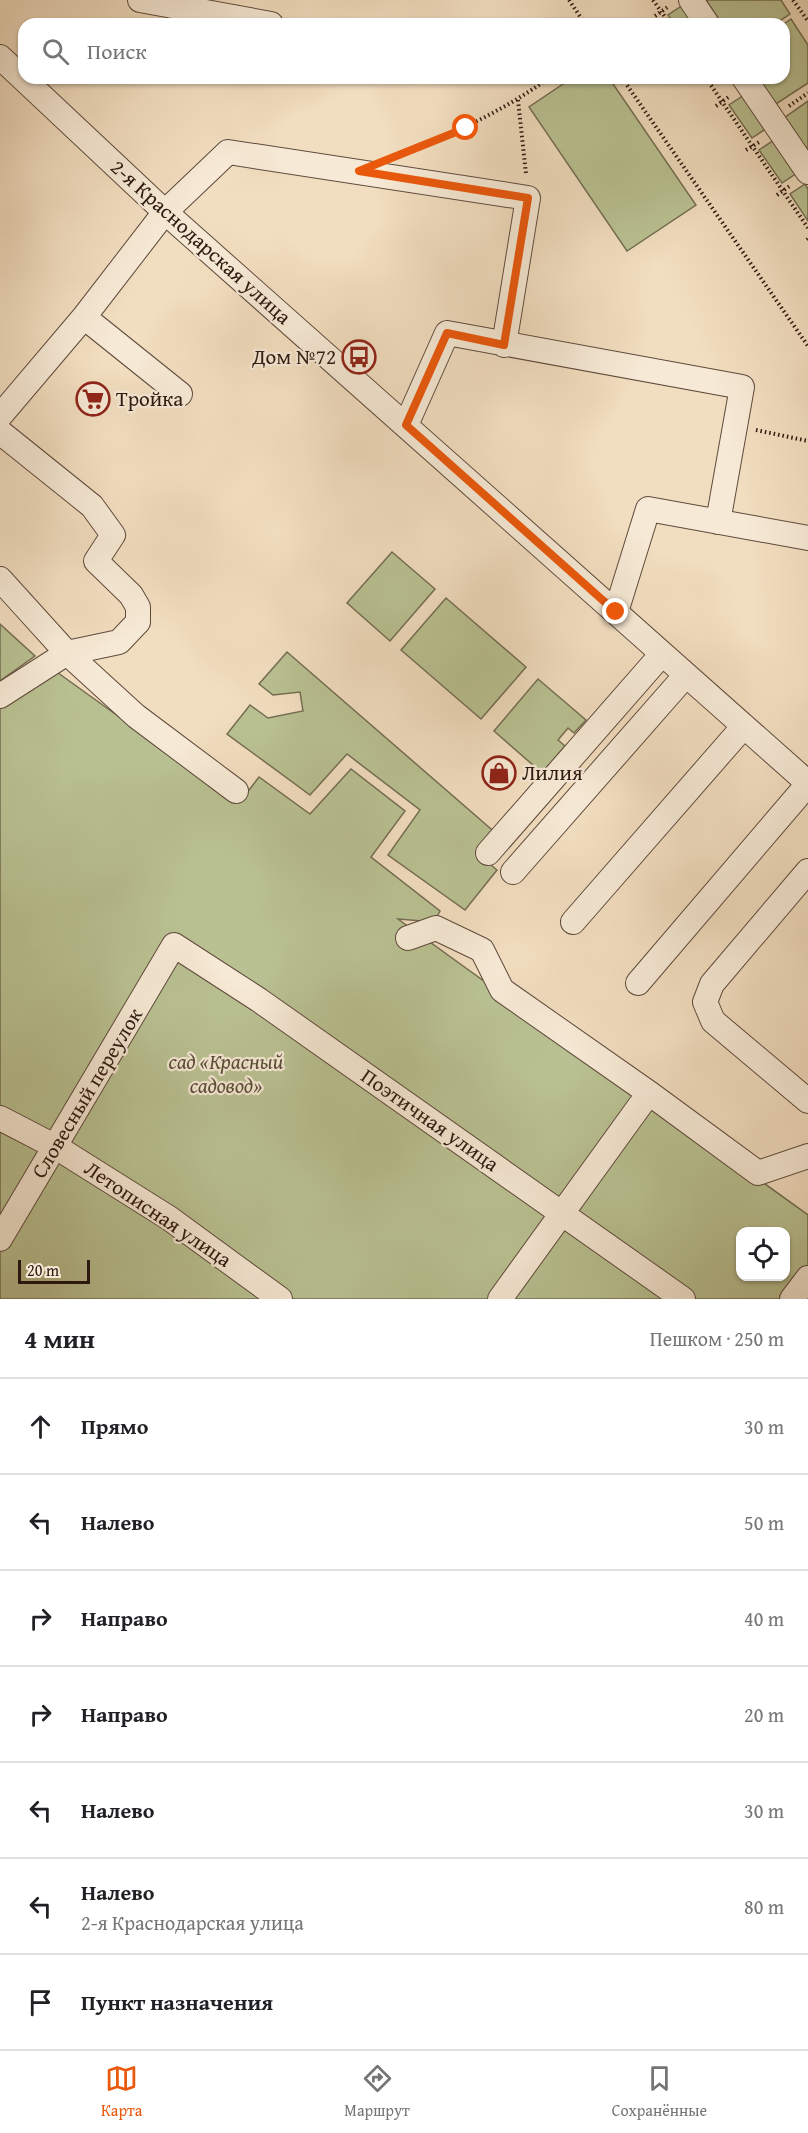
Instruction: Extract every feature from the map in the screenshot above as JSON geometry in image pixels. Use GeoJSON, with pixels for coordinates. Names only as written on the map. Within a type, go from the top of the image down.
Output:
{"type":"FeatureCollection","features":[{"type":"Feature","properties":{"kind":"street"},"geometry":{"type":"LineString","coordinates":[[140,0],[238,18]]}},
{"type":"Feature","properties":{"kind":"street"},"geometry":{"type":"LineString","coordinates":[[691,0],[703,18]]}},
{"type":"Feature","properties":{"kind":"street","name":"2-я Краснодарская улица"},"geometry":{"type":"LineString","coordinates":[[0,57],[18,74]]}},
{"type":"Feature","properties":{"kind":"street","name":"2-я Краснодарская улица"},"geometry":{"type":"LineString","coordinates":[[29,84],[165,212],[808,783]]}},
{"type":"Feature","properties":{"kind":"street"},"geometry":{"type":"LineString","coordinates":[[748,84],[808,172]]}},
{"type":"Feature","properties":{"kind":"street"},"geometry":{"type":"LineString","coordinates":[[0,416],[84,317],[165,212],[228,152],[528,198],[504,345]]}},
{"type":"Feature","properties":{"kind":"street"},"geometry":{"type":"LineString","coordinates":[[84,317],[180,394]]}},
{"type":"Feature","properties":{"kind":"street"},"geometry":{"type":"LineString","coordinates":[[406,425],[447,333],[742,387],[718,522]]}},
{"type":"Feature","properties":{"kind":"street"},"geometry":{"type":"LineString","coordinates":[[0,432],[92,506],[113,535],[96,561],[131,595],[138,607],[138,622],[118,642],[67,653],[0,696]]}},
{"type":"Feature","properties":{"kind":"street"},"geometry":{"type":"LineString","coordinates":[[616,612],[648,509],[808,538]]}},
{"type":"Feature","properties":{"kind":"street"},"geometry":{"type":"LineString","coordinates":[[0,579],[67,653],[136,716],[236,791]]}},
{"type":"Feature","properties":{"kind":"street"},"geometry":{"type":"LineString","coordinates":[[488,853],[663,654]]}},
{"type":"Feature","properties":{"kind":"street"},"geometry":{"type":"LineString","coordinates":[[513,872],[686,675]]}},
{"type":"Feature","properties":{"kind":"street"},"geometry":{"type":"LineString","coordinates":[[573,922],[744,726]]}},
{"type":"Feature","properties":{"kind":"street"},"geometry":{"type":"LineString","coordinates":[[638,983],[808,783]]}},
{"type":"Feature","properties":{"kind":"street"},"geometry":{"type":"LineString","coordinates":[[808,871],[712,984],[705,1002],[713,1021],[808,1101]]}},
{"type":"Feature","properties":{"kind":"street"},"geometry":{"type":"LineString","coordinates":[[408,938],[436,928],[482,950],[502,990],[758,1173],[808,1156]]}},
{"type":"Feature","properties":{"kind":"street","name":"Словесный переулок"},"geometry":{"type":"LineString","coordinates":[[0,1239],[174,945]]}},
{"type":"Feature","properties":{"kind":"street","name":"Поэтичная улица"},"geometry":{"type":"LineString","coordinates":[[174,945],[260,1000],[683,1299]]}},
{"type":"Feature","properties":{"kind":"street"},"geometry":{"type":"LineString","coordinates":[[500,1299],[649,1093]]}},
{"type":"Feature","properties":{"kind":"street","name":"Летописная улица"},"geometry":{"type":"LineString","coordinates":[[0,1118],[56,1147],[169,1218],[280,1299]]}},
{"type":"Feature","properties":{"kind":"street"},"geometry":{"type":"LineString","coordinates":[[792,1299],[808,1278]]}},
{"type":"Feature","properties":{"kind":"path"},"geometry":{"type":"LineString","coordinates":[[569,0],[581,18]]}},
{"type":"Feature","properties":{"kind":"path"},"geometry":{"type":"LineString","coordinates":[[653,0],[666,18]]}},
{"type":"Feature","properties":{"kind":"path"},"geometry":{"type":"LineString","coordinates":[[794,0],[808,21]]}},
{"type":"Feature","properties":{"kind":"path"},"geometry":{"type":"LineString","coordinates":[[359,171],[466,128],[518,100],[541,84]]}},
{"type":"Feature","properties":{"kind":"path"},"geometry":{"type":"LineString","coordinates":[[626,84],[808,346]]}},
{"type":"Feature","properties":{"kind":"path"},"geometry":{"type":"LineString","coordinates":[[710,84],[808,228]]}},
{"type":"Feature","properties":{"kind":"path"},"geometry":{"type":"LineString","coordinates":[[518,100],[528,198]]}},
{"type":"Feature","properties":{"kind":"path"},"geometry":{"type":"LineString","coordinates":[[736,426],[808,441]]}},
{"type":"Feature","properties":{"kind":"green space"},"geometry":{"type":"Polygon","coordinates":[[[706,0],[781,0],[790,14],[784,18],[718,18],[706,0]]]}},
{"type":"Feature","properties":{"kind":"green space"},"geometry":{"type":"Polygon","coordinates":[[[683,5],[692,18],[670,18],[668,15],[683,5]]]}},
{"type":"Feature","properties":{"kind":"green space"},"geometry":{"type":"Polygon","coordinates":[[[790,20],[808,45],[808,83],[776,104],[762,84],[790,84],[790,20]]]}},
{"type":"Feature","properties":{"kind":"green space"},"geometry":{"type":"Polygon","coordinates":[[[563,84],[613,84],[696,205],[627,251],[529,107],[563,84]]]}},
{"type":"Feature","properties":{"kind":"green space"},"geometry":{"type":"Polygon","coordinates":[[[744,95],[767,128],[752,138],[729,105],[744,95]]]}},
{"type":"Feature","properties":{"kind":"green space"},"geometry":{"type":"Polygon","coordinates":[[[808,101],[808,153],[784,118],[808,101]]]}},
{"type":"Feature","properties":{"kind":"green space"},"geometry":{"type":"Polygon","coordinates":[[[774,140],[797,173],[782,183],[759,150],[774,140]]]}},
{"type":"Feature","properties":{"kind":"green space"},"geometry":{"type":"Polygon","coordinates":[[[805,184],[808,189],[808,221],[790,194],[805,184]]]}},
{"type":"Feature","properties":{"kind":"green space"},"geometry":{"type":"Polygon","coordinates":[[[392,552],[435,589],[390,641],[347,603],[392,552]]]}},
{"type":"Feature","properties":{"kind":"green space"},"geometry":{"type":"Polygon","coordinates":[[[446,598],[526,667],[481,719],[401,650],[446,598]]]}},
{"type":"Feature","properties":{"kind":"green space"},"geometry":{"type":"Polygon","coordinates":[[[0,624],[35,656],[0,681],[0,624]]]}},
{"type":"Feature","properties":{"kind":"green space"},"geometry":{"type":"Polygon","coordinates":[[[287,652],[498,835],[479,855],[497,870],[465,910],[388,855],[420,810],[347,754],[310,795],[227,734],[250,705],[268,718],[303,711],[300,692],[273,695],[259,684],[287,652]]]}},
{"type":"Feature","properties":{"kind":"green space","name":"сад «Красный садовод»"},"geometry":{"type":"Polygon","coordinates":[[[54,670],[239,803],[259,777],[310,814],[351,769],[405,811],[371,857],[440,911],[434,922],[398,919],[808,1215],[808,1299],[0,1299],[0,704],[54,670]]]}},
{"type":"Feature","properties":{"kind":"green space"},"geometry":{"type":"Polygon","coordinates":[[[538,679],[586,720],[574,733],[568,728],[558,740],[565,746],[542,773],[494,731],[538,679]]]}},
{"type":"Feature","properties":{"kind":"place","name":"Дом №72"},"geometry":{"type":"Point","coordinates":[359,357]}},
{"type":"Feature","properties":{"kind":"place","name":"Тройка"},"geometry":{"type":"Point","coordinates":[93,399]}},
{"type":"Feature","properties":{"kind":"place","name":"Лилия"},"geometry":{"type":"Point","coordinates":[499,773]}},
{"type":"Feature","properties":{"kind":"route"},"geometry":{"type":"LineString","coordinates":[[466,128],[359,171],[528,198],[504,345],[447,333],[406,425],[616,612]]}}]}
